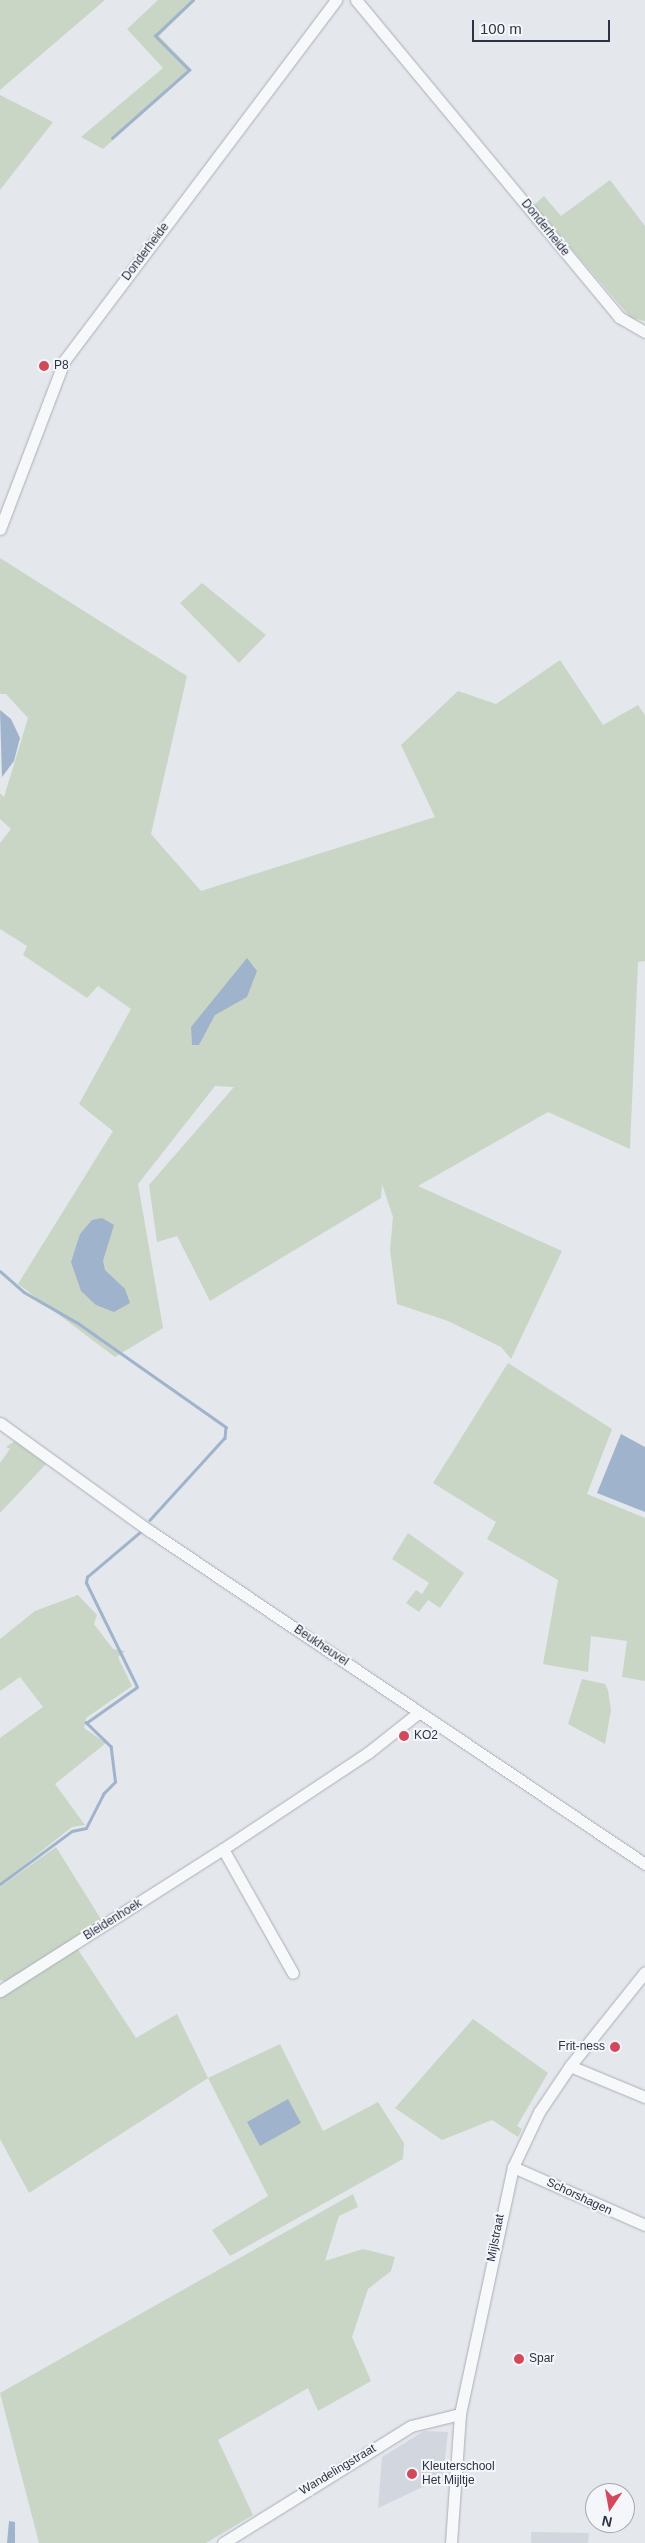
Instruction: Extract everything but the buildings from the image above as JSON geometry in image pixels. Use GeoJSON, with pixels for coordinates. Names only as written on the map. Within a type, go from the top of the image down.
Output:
{"type":"FeatureCollection","features":[{"type":"Feature","properties":{"kind":"street","name":"Donderheide"},"geometry":{"type":"LineString","coordinates":[[0,528],[64,361],[336,0]]}},
{"type":"Feature","properties":{"kind":"street","name":"Donderheide"},"geometry":{"type":"LineString","coordinates":[[356,0],[619,317],[645,332]]}},
{"type":"Feature","properties":{"kind":"street","name":"Beukheuvel"},"geometry":{"type":"LineString","coordinates":[[0,1423],[418,1713],[645,1864]]}},
{"type":"Feature","properties":{"kind":"street","name":"Bleidenhoek"},"geometry":{"type":"LineString","coordinates":[[1,1988],[223,1849],[369,1752],[418,1713]]}},
{"type":"Feature","properties":{"kind":"street"},"geometry":{"type":"LineString","coordinates":[[223,1849],[294,1973]]}},
{"type":"Feature","properties":{"kind":"street","name":"Mijlstraat"},"geometry":{"type":"LineString","coordinates":[[451,2543],[460,2414],[513,2166],[539,2112],[570,2066],[645,1972]]}},
{"type":"Feature","properties":{"kind":"street"},"geometry":{"type":"LineString","coordinates":[[570,2066],[645,2097]]}},
{"type":"Feature","properties":{"kind":"street","name":"Schorshagen"},"geometry":{"type":"LineString","coordinates":[[513,2166],[645,2225]]}},
{"type":"Feature","properties":{"kind":"street","name":"Wandelingstraat"},"geometry":{"type":"LineString","coordinates":[[223,2543],[412,2426],[460,2414]]}},
{"type":"Feature","properties":{"kind":"shaded area","name":"Kleuterschool Het Mijltje"},"geometry":{"type":"Polygon","coordinates":[[[424,2431],[448,2432],[442,2486],[427,2485],[378,2508],[382,2457],[424,2431]]]}},
{"type":"Feature","properties":{"kind":"shaded area"},"geometry":{"type":"Polygon","coordinates":[[[531,2532],[589,2533],[588,2543],[531,2543],[531,2532]]]}},
{"type":"Feature","properties":{"kind":"green space"},"geometry":{"type":"Polygon","coordinates":[[[0,0],[105,0],[0,90],[0,0]]]}},
{"type":"Feature","properties":{"kind":"green space"},"geometry":{"type":"Polygon","coordinates":[[[158,0],[195,0],[159,36],[192,70],[103,149],[81,137],[163,68],[127,29],[158,0]]]}},
{"type":"Feature","properties":{"kind":"green space"},"geometry":{"type":"Polygon","coordinates":[[[0,95],[53,122],[0,190],[0,95]]]}},
{"type":"Feature","properties":{"kind":"green space"},"geometry":{"type":"Polygon","coordinates":[[[610,180],[645,226],[645,321],[631,318],[534,205],[544,196],[561,216],[610,180]]]}},
{"type":"Feature","properties":{"kind":"green space"},"geometry":{"type":"Polygon","coordinates":[[[0,558],[187,676],[151,834],[201,891],[435,817],[401,745],[458,691],[496,704],[560,660],[603,725],[638,705],[645,715],[645,961],[638,962],[630,1149],[548,1112],[418,1186],[562,1251],[511,1359],[501,1347],[448,1321],[397,1304],[390,1250],[393,1217],[382,1184],[381,1198],[210,1301],[177,1236],[157,1242],[149,1185],[234,1087],[215,1086],[138,1184],[163,1328],[115,1357],[18,1284],[113,1131],[79,1104],[131,1009],[98,986],[87,998],[23,955],[27,946],[0,929],[0,843],[11,829],[0,819],[0,793],[4,797],[28,718],[6,694],[0,694],[0,558]]]}},
{"type":"Feature","properties":{"kind":"green space"},"geometry":{"type":"Polygon","coordinates":[[[202,583],[266,635],[239,663],[180,603],[202,583]]]}},
{"type":"Feature","properties":{"kind":"green space"},"geometry":{"type":"Polygon","coordinates":[[[508,1363],[612,1429],[587,1494],[645,1518],[645,1681],[622,1677],[627,1641],[591,1636],[588,1672],[543,1664],[558,1580],[487,1539],[496,1522],[433,1483],[508,1363]]]}},
{"type":"Feature","properties":{"kind":"green space"},"geometry":{"type":"Polygon","coordinates":[[[15,1441],[46,1464],[0,1513],[0,1463],[10,1449],[6,1447],[15,1441]]]}},
{"type":"Feature","properties":{"kind":"green space"},"geometry":{"type":"Polygon","coordinates":[[[408,1533],[464,1573],[440,1608],[428,1600],[419,1612],[406,1603],[416,1590],[422,1594],[429,1583],[392,1559],[408,1533]]]}},
{"type":"Feature","properties":{"kind":"green space"},"geometry":{"type":"Polygon","coordinates":[[[78,1595],[97,1615],[94,1624],[113,1649],[125,1651],[118,1657],[132,1686],[86,1718],[84,1728],[106,1743],[55,1784],[85,1825],[72,1827],[0,1884],[0,1738],[43,1707],[20,1677],[0,1691],[0,1639],[35,1611],[78,1595]]]}},
{"type":"Feature","properties":{"kind":"green space"},"geometry":{"type":"Polygon","coordinates":[[[582,1679],[605,1684],[608,1690],[611,1710],[605,1744],[568,1724],[582,1679]]]}},
{"type":"Feature","properties":{"kind":"green space"},"geometry":{"type":"Polygon","coordinates":[[[56,1847],[104,1924],[8,1982],[0,1980],[0,1887],[56,1847]]]}},
{"type":"Feature","properties":{"kind":"green space"},"geometry":{"type":"Polygon","coordinates":[[[77,1948],[136,2038],[177,2014],[208,2078],[29,2193],[0,2139],[0,1998],[77,1948]]]}},
{"type":"Feature","properties":{"kind":"green space"},"geometry":{"type":"Polygon","coordinates":[[[473,2019],[548,2073],[517,2126],[522,2129],[518,2137],[492,2120],[442,2140],[395,2108],[473,2019]]]}},
{"type":"Feature","properties":{"kind":"green space"},"geometry":{"type":"Polygon","coordinates":[[[280,2044],[323,2131],[378,2102],[404,2143],[403,2159],[230,2256],[212,2230],[268,2196],[208,2078],[280,2044]]]}},
{"type":"Feature","properties":{"kind":"green space"},"geometry":{"type":"Polygon","coordinates":[[[353,2194],[358,2207],[339,2216],[325,2261],[363,2249],[395,2257],[391,2271],[368,2289],[352,2337],[371,2381],[318,2411],[308,2388],[218,2440],[253,2515],[206,2543],[39,2543],[0,2393],[353,2194]]]}},
{"type":"Feature","properties":{"kind":"water"},"geometry":{"type":"Polygon","coordinates":[[[0,710],[11,719],[20,738],[14,761],[2,777],[0,710]]]}},
{"type":"Feature","properties":{"kind":"water"},"geometry":{"type":"Polygon","coordinates":[[[247,958],[257,971],[247,997],[215,1015],[199,1045],[192,1045],[191,1027],[247,958]]]}},
{"type":"Feature","properties":{"kind":"water"},"geometry":{"type":"Polygon","coordinates":[[[102,1218],[114,1225],[103,1261],[105,1270],[125,1289],[130,1303],[114,1312],[96,1305],[81,1291],[71,1262],[80,1234],[92,1220],[102,1218]]]}},
{"type":"Feature","properties":{"kind":"water"},"geometry":{"type":"Polygon","coordinates":[[[621,1434],[645,1447],[645,1512],[597,1493],[621,1434]]]}},
{"type":"Feature","properties":{"kind":"water"},"geometry":{"type":"Polygon","coordinates":[[[288,2099],[301,2123],[260,2146],[247,2122],[288,2099]]]}},
{"type":"Feature","properties":{"kind":"water"},"geometry":{"type":"Polygon","coordinates":[[[9,2521],[15,2522],[15,2543],[7,2543],[9,2521]]]}},
{"type":"Feature","properties":{"kind":"waterway"},"geometry":{"type":"LineString","coordinates":[[112,138],[189,70],[155,36],[193,0]]}},
{"type":"Feature","properties":{"kind":"waterway"},"geometry":{"type":"LineString","coordinates":[[0,1271],[24,1292],[78,1323],[226,1427],[225,1438],[150,1520]]}},
{"type":"Feature","properties":{"kind":"waterway"},"geometry":{"type":"LineString","coordinates":[[0,1884],[72,1831],[86,1828],[103,1794],[115,1782],[111,1747],[86,1723],[137,1687],[86,1583],[87,1577],[140,1532]]}},
{"type":"Feature","properties":{"kind":"place","name":"P8"},"geometry":{"type":"Point","coordinates":[44,366]}},
{"type":"Feature","properties":{"kind":"place","name":"KO2"},"geometry":{"type":"Point","coordinates":[404,1736]}},
{"type":"Feature","properties":{"kind":"place","name":"Frit-ness"},"geometry":{"type":"Point","coordinates":[615,2047]}},
{"type":"Feature","properties":{"kind":"place","name":"Spar"},"geometry":{"type":"Point","coordinates":[519,2359]}},
{"type":"Feature","properties":{"kind":"place","name":"Kleuterschool Het Mijltje"},"geometry":{"type":"Point","coordinates":[412,2474]}}]}
